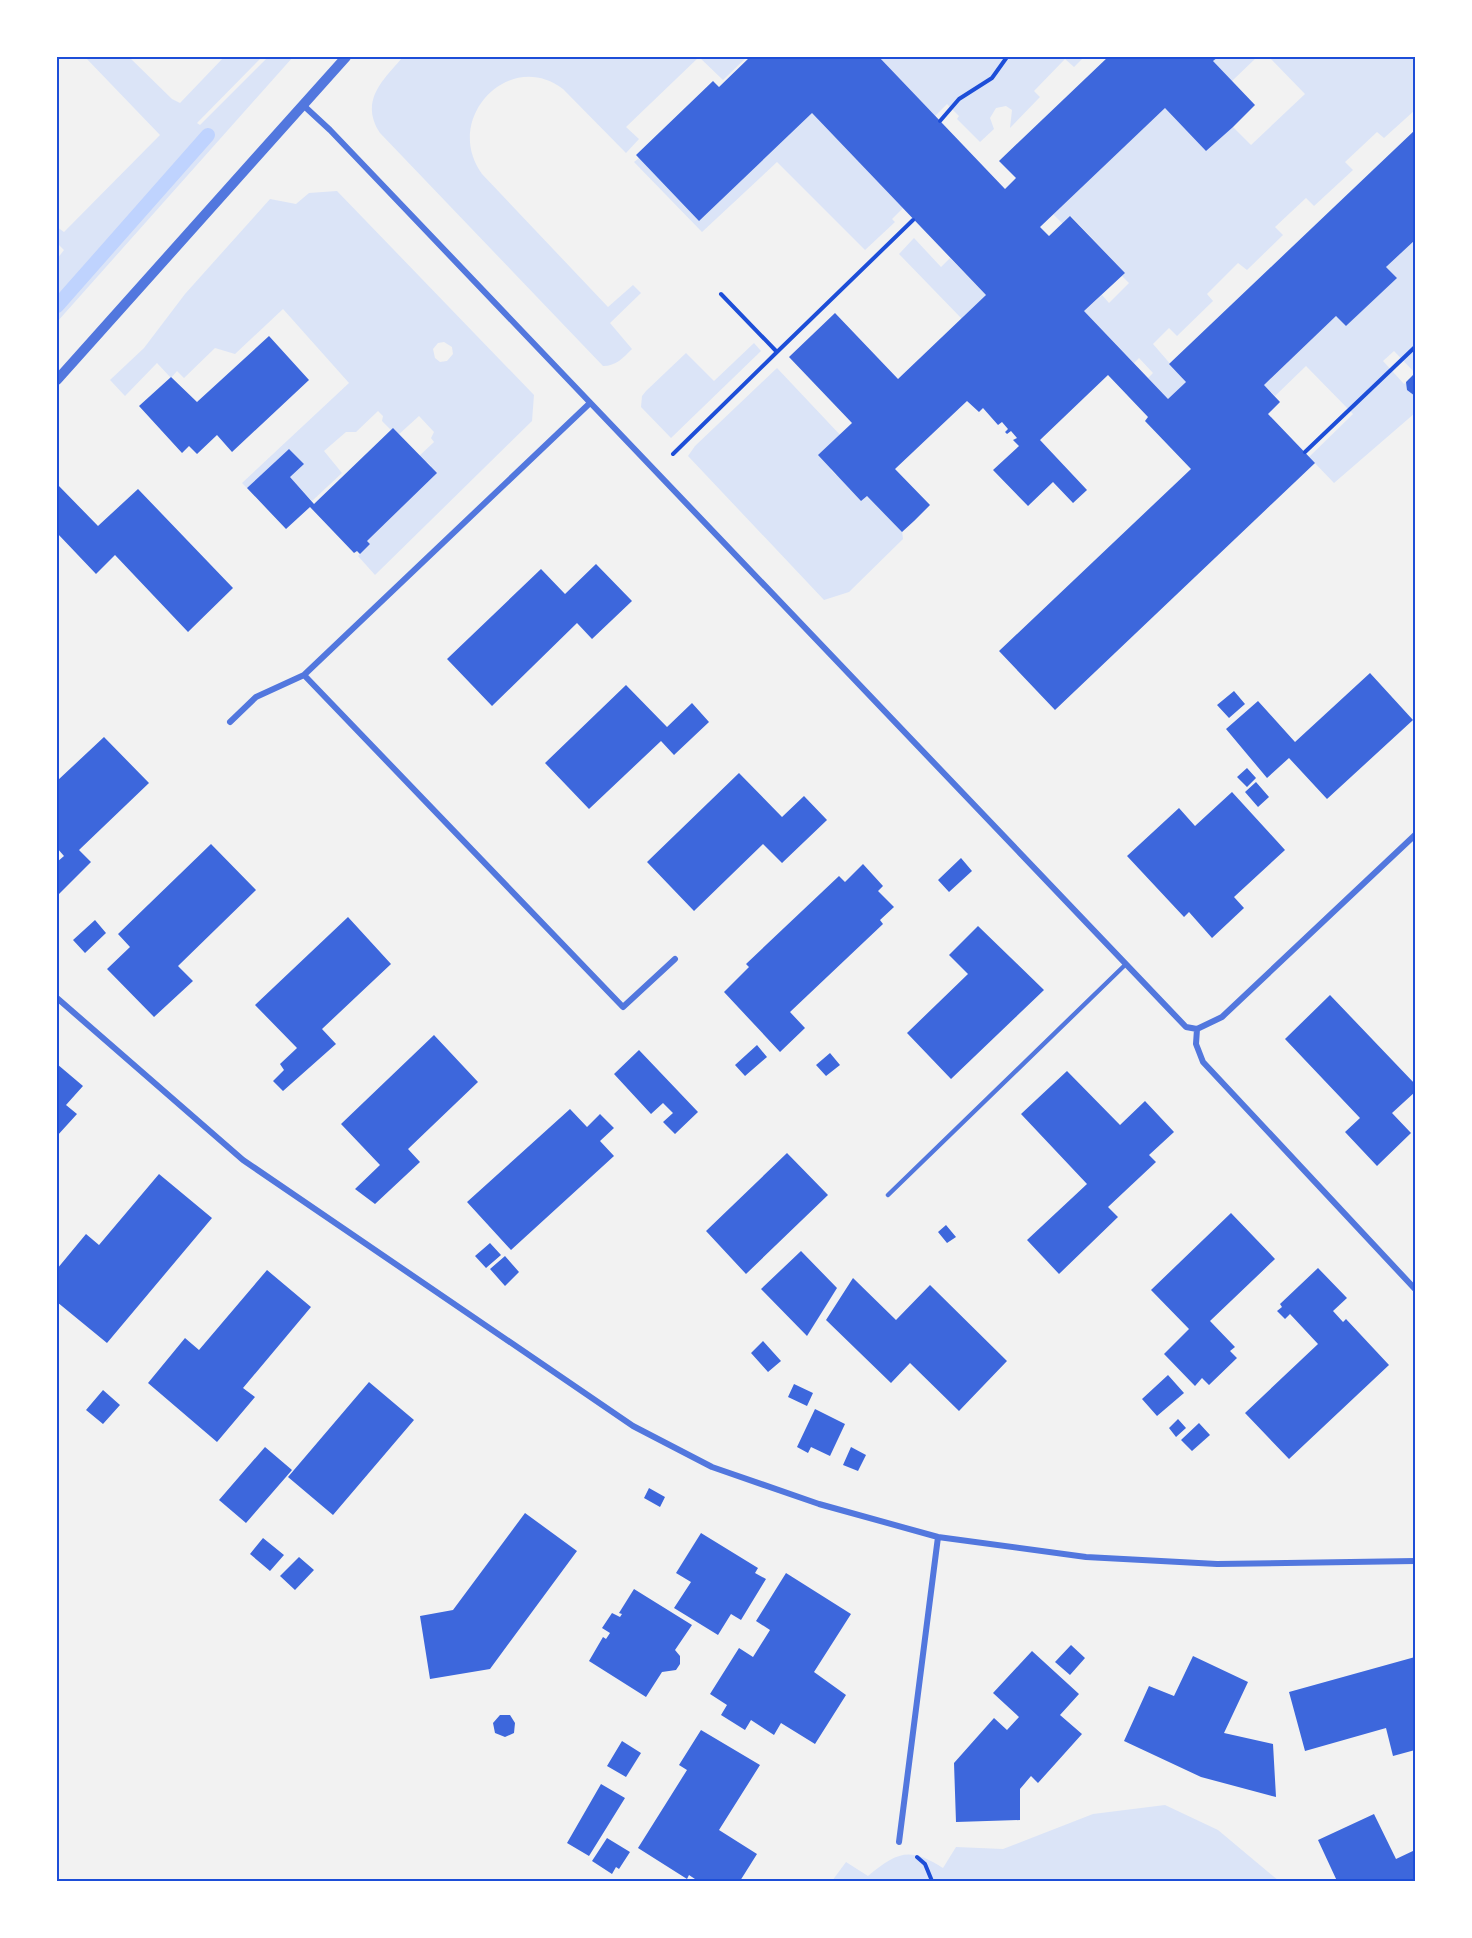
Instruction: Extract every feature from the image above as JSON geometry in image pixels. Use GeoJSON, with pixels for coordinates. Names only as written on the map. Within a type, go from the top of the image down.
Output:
{"type":"FeatureCollection","features":[{"type":"Feature","properties":{"kind":"street"},"geometry":{"type":"LineString","coordinates":[[57,380],[346,57]]}},
{"type":"Feature","properties":{"kind":"street"},"geometry":{"type":"LineString","coordinates":[[303,105],[330,130],[1186,1027],[1197,1029],[1221,1017],[1415,835]]}},
{"type":"Feature","properties":{"kind":"street"},"geometry":{"type":"LineString","coordinates":[[230,722],[256,698],[304,675],[590,403]]}},
{"type":"Feature","properties":{"kind":"street"},"geometry":{"type":"LineString","coordinates":[[304,675],[623,1006],[675,959]]}},
{"type":"Feature","properties":{"kind":"street"},"geometry":{"type":"LineString","coordinates":[[57,998],[243,1160],[633,1426],[712,1467],[819,1504],[938,1537],[1086,1557],[1151,1562],[1292,1564],[1415,1561]]}},
{"type":"Feature","properties":{"kind":"street"},"geometry":{"type":"LineString","coordinates":[[1197,1029],[1196,1044],[1203,1062],[1415,1289]]}},
{"type":"Feature","properties":{"kind":"street"},"geometry":{"type":"LineString","coordinates":[[899,1842],[938,1537]]}},
{"type":"Feature","properties":{"kind":"lane"},"geometry":{"type":"LineString","coordinates":[[888,1195],[1125,965]]}},
{"type":"Feature","properties":{"kind":"path"},"geometry":{"type":"LineString","coordinates":[[940,121],[959,99],[992,78],[1007,57]]}},
{"type":"Feature","properties":{"kind":"path"},"geometry":{"type":"LineString","coordinates":[[655,471],[914,220]]}},
{"type":"Feature","properties":{"kind":"path"},"geometry":{"type":"LineString","coordinates":[[721,294],[777,352]]}},
{"type":"Feature","properties":{"kind":"path"},"geometry":{"type":"LineString","coordinates":[[1305,452],[1415,347]]}},
{"type":"Feature","properties":{"kind":"shaded area"},"geometry":{"type":"Polygon","coordinates":[[[85,57],[129,57],[172,99],[180,103],[224,57],[262,57],[197,123],[200,125],[268,57],[293,57],[57,322],[57,259],[64,250],[57,243],[57,227],[64,232],[160,135],[85,57]]]}},
{"type":"Feature","properties":{"kind":"shaded area"},"geometry":{"type":"Polygon","coordinates":[[[403,57],[699,57],[626,127],[639,139],[626,153],[563,89],[542,79],[522,77],[503,83],[487,96],[476,112],[470,132],[472,153],[482,174],[608,307],[633,285],[641,293],[610,323],[632,349],[619,361],[603,366],[380,133],[374,121],[373,101],[381,83],[403,57]]]}},
{"type":"Feature","properties":{"kind":"shaded area"},"geometry":{"type":"Polygon","coordinates":[[[699,57],[747,57],[723,80],[699,57]]]}},
{"type":"Feature","properties":{"kind":"shaded area"},"geometry":{"type":"Polygon","coordinates":[[[879,57],[1084,57],[1074,67],[1065,59],[1034,91],[1040,97],[1010,128],[1012,110],[1006,106],[996,108],[990,118],[994,129],[980,142],[957,119],[959,116],[947,104],[935,116],[879,57]]]}},
{"type":"Feature","properties":{"kind":"shaded area"},"geometry":{"type":"Polygon","coordinates":[[[1218,57],[1257,57],[1232,81],[1213,61],[1218,57]]]}},
{"type":"Feature","properties":{"kind":"shaded area"},"geometry":{"type":"Polygon","coordinates":[[[1269,57],[1415,57],[1415,110],[1384,138],[1377,132],[1345,162],[1353,170],[1314,206],[1306,198],[1275,227],[1283,235],[1247,270],[1238,263],[1207,294],[1213,301],[1177,336],[1169,328],[1153,344],[1186,382],[1168,399],[1148,378],[1153,373],[1139,358],[1134,363],[1084,311],[1102,295],[1109,303],[1129,283],[1122,276],[1125,273],[1071,216],[1063,224],[1053,214],[1165,108],[1233,127],[1251,145],[1305,94],[1269,57]]]}},
{"type":"Feature","properties":{"kind":"shaded area"},"geometry":{"type":"Polygon","coordinates":[[[812,113],[903,208],[892,219],[895,222],[865,250],[777,162],[702,232],[634,162],[639,158],[812,113]]]}},
{"type":"Feature","properties":{"kind":"shaded area"},"geometry":{"type":"Polygon","coordinates":[[[337,191],[534,395],[532,421],[375,575],[358,556],[370,544],[367,541],[434,476],[428,469],[431,466],[427,462],[424,465],[417,458],[434,442],[431,438],[434,432],[419,416],[397,436],[382,421],[383,416],[378,411],[356,432],[346,432],[324,451],[342,473],[312,501],[290,477],[289,451],[248,489],[242,483],[349,383],[283,309],[235,354],[215,348],[184,378],[177,371],[171,378],[157,363],[125,396],[110,380],[144,348],[185,294],[270,199],[296,204],[309,193],[337,191]],[[444,342],[438,343],[433,349],[435,358],[440,362],[447,361],[453,354],[452,347],[444,342]]]}},
{"type":"Feature","properties":{"kind":"shaded area"},"geometry":{"type":"Polygon","coordinates":[[[914,238],[941,267],[950,258],[986,295],[962,319],[899,254],[914,238]]]}},
{"type":"Feature","properties":{"kind":"shaded area"},"geometry":{"type":"Polygon","coordinates":[[[1415,240],[1415,373],[1394,351],[1383,361],[1404,384],[1407,382],[1407,389],[1415,395],[1415,413],[1334,483],[1309,457],[1353,414],[1306,366],[1275,396],[1264,385],[1336,316],[1346,326],[1396,277],[1386,267],[1415,240]]]}},
{"type":"Feature","properties":{"kind":"shaded area"},"geometry":{"type":"Polygon","coordinates":[[[754,343],[761,351],[671,438],[641,407],[642,396],[646,391],[686,353],[714,381],[754,343]]]}},
{"type":"Feature","properties":{"kind":"shaded area"},"geometry":{"type":"Polygon","coordinates":[[[777,368],[843,438],[831,470],[836,475],[841,471],[902,531],[903,539],[849,592],[824,600],[688,456],[695,446],[777,368]]]}},
{"type":"Feature","properties":{"kind":"shaded area"},"geometry":{"type":"Polygon","coordinates":[[[1165,1805],[1218,1830],[1279,1881],[832,1881],[846,1862],[868,1876],[888,1861],[904,1855],[922,1857],[943,1868],[956,1847],[1003,1849],[1093,1814],[1165,1805]]]}},
{"type":"Feature","properties":{"kind":"building"},"geometry":{"type":"Polygon","coordinates":[[[750,57],[879,57],[1005,189],[1016,178],[999,161],[1108,57],[1218,57],[1213,61],[1255,105],[1233,127],[1206,151],[1165,108],[1040,227],[1049,236],[1070,216],[1125,273],[1084,311],[1168,399],[1186,382],[1169,364],[1415,130],[1415,240],[1386,267],[1397,278],[1346,326],[1336,316],[1264,385],[1280,402],[1268,414],[1315,463],[1055,710],[999,651],[1191,469],[1145,421],[1148,417],[1108,375],[1040,440],[1087,490],[1073,503],[1053,482],[1028,506],[993,470],[1019,446],[1013,440],[1017,438],[1011,431],[1007,434],[1005,432],[1008,429],[1002,422],[998,425],[983,408],[979,412],[967,401],[895,469],[930,505],[914,521],[902,532],[867,496],[861,501],[818,455],[852,423],[789,357],[835,313],[898,379],[986,295],[812,113],[699,221],[636,155],[713,81],[719,87],[750,57]]]}},
{"type":"Feature","properties":{"kind":"building"},"geometry":{"type":"Polygon","coordinates":[[[269,336],[309,380],[232,452],[217,435],[197,454],[189,446],[182,453],[139,406],[171,377],[197,402],[269,336]]]}},
{"type":"Feature","properties":{"kind":"building"},"geometry":{"type":"Polygon","coordinates":[[[1415,375],[1415,396],[1407,390],[1406,382],[1415,375]]]}},
{"type":"Feature","properties":{"kind":"building"},"geometry":{"type":"Polygon","coordinates":[[[393,428],[437,473],[367,541],[370,544],[360,554],[357,551],[354,553],[310,507],[286,529],[247,488],[289,449],[304,464],[290,477],[314,504],[393,428]]]}},
{"type":"Feature","properties":{"kind":"building"},"geometry":{"type":"Polygon","coordinates":[[[58,485],[98,526],[138,489],[233,588],[188,632],[115,555],[96,574],[57,533],[58,485]]]}},
{"type":"Feature","properties":{"kind":"building"},"geometry":{"type":"Polygon","coordinates":[[[596,564],[632,601],[592,639],[577,623],[492,706],[447,659],[541,569],[565,594],[596,564]]]}},
{"type":"Feature","properties":{"kind":"building"},"geometry":{"type":"Polygon","coordinates":[[[1370,673],[1413,720],[1327,799],[1289,758],[1267,778],[1226,729],[1258,701],[1295,742],[1370,673]]]}},
{"type":"Feature","properties":{"kind":"building"},"geometry":{"type":"Polygon","coordinates":[[[626,685],[667,727],[692,703],[709,722],[674,755],[661,741],[589,809],[545,763],[626,685]]]}},
{"type":"Feature","properties":{"kind":"building"},"geometry":{"type":"Polygon","coordinates":[[[1234,691],[1245,704],[1229,718],[1217,705],[1234,691]]]}},
{"type":"Feature","properties":{"kind":"building"},"geometry":{"type":"Polygon","coordinates":[[[104,737],[149,783],[79,850],[91,862],[57,896],[57,862],[64,856],[57,848],[57,781],[104,737]]]}},
{"type":"Feature","properties":{"kind":"building"},"geometry":{"type":"Polygon","coordinates":[[[1247,768],[1256,778],[1247,787],[1237,777],[1247,768]]]}},
{"type":"Feature","properties":{"kind":"building"},"geometry":{"type":"Polygon","coordinates":[[[739,773],[782,817],[804,796],[827,820],[782,863],[763,844],[694,911],[647,862],[739,773]]]}},
{"type":"Feature","properties":{"kind":"building"},"geometry":{"type":"Polygon","coordinates":[[[1256,782],[1269,797],[1258,807],[1245,792],[1256,782]]]}},
{"type":"Feature","properties":{"kind":"building"},"geometry":{"type":"Polygon","coordinates":[[[1232,792],[1285,850],[1234,897],[1244,908],[1212,938],[1189,912],[1184,917],[1127,856],[1179,808],[1195,826],[1232,792]]]}},
{"type":"Feature","properties":{"kind":"building"},"geometry":{"type":"Polygon","coordinates":[[[211,844],[256,890],[178,966],[193,981],[154,1017],[107,969],[130,947],[118,934],[211,844]]]}},
{"type":"Feature","properties":{"kind":"building"},"geometry":{"type":"Polygon","coordinates":[[[961,858],[972,871],[949,892],[938,880],[961,858]]]}},
{"type":"Feature","properties":{"kind":"building"},"geometry":{"type":"Polygon","coordinates":[[[863,864],[883,886],[878,891],[894,907],[880,920],[883,924],[790,1012],[805,1028],[780,1052],[724,992],[749,967],[746,964],[839,876],[845,882],[863,864]]]}},
{"type":"Feature","properties":{"kind":"building"},"geometry":{"type":"Polygon","coordinates":[[[348,917],[391,964],[322,1029],[336,1044],[283,1091],[273,1081],[284,1070],[280,1064],[297,1048],[255,1005],[348,917]]]}},
{"type":"Feature","properties":{"kind":"building"},"geometry":{"type":"Polygon","coordinates":[[[95,920],[106,933],[85,953],[73,940],[95,920]]]}},
{"type":"Feature","properties":{"kind":"building"},"geometry":{"type":"Polygon","coordinates":[[[978,926],[1044,990],[951,1079],[907,1033],[968,974],[949,955],[978,926]]]}},
{"type":"Feature","properties":{"kind":"building"},"geometry":{"type":"Polygon","coordinates":[[[1330,995],[1415,1084],[1415,1092],[1392,1113],[1411,1133],[1377,1166],[1345,1132],[1360,1118],[1285,1039],[1330,995]]]}},
{"type":"Feature","properties":{"kind":"building"},"geometry":{"type":"Polygon","coordinates":[[[434,1035],[478,1082],[408,1149],[420,1162],[375,1204],[355,1189],[380,1165],[341,1124],[434,1035]]]}},
{"type":"Feature","properties":{"kind":"building"},"geometry":{"type":"Polygon","coordinates":[[[757,1045],[767,1057],[745,1076],[735,1065],[757,1045]]]}},
{"type":"Feature","properties":{"kind":"building"},"geometry":{"type":"Polygon","coordinates":[[[639,1050],[698,1112],[675,1134],[663,1122],[673,1113],[663,1103],[651,1114],[614,1074],[639,1050]]]}},
{"type":"Feature","properties":{"kind":"building"},"geometry":{"type":"Polygon","coordinates":[[[830,1053],[840,1065],[826,1076],[816,1065],[830,1053]]]}},
{"type":"Feature","properties":{"kind":"building"},"geometry":{"type":"Polygon","coordinates":[[[57,1064],[83,1086],[66,1105],[77,1114],[57,1136],[57,1064]]]}},
{"type":"Feature","properties":{"kind":"building"},"geometry":{"type":"Polygon","coordinates":[[[1067,1071],[1120,1125],[1145,1101],[1174,1132],[1149,1155],[1156,1162],[1108,1207],[1118,1217],[1059,1274],[1027,1240],[1087,1184],[1021,1114],[1067,1071]]]}},
{"type":"Feature","properties":{"kind":"building"},"geometry":{"type":"Polygon","coordinates":[[[570,1109],[587,1127],[600,1114],[614,1128],[600,1141],[614,1156],[511,1250],[467,1202],[570,1109]]]}},
{"type":"Feature","properties":{"kind":"building"},"geometry":{"type":"Polygon","coordinates":[[[787,1153],[828,1195],[746,1274],[706,1231],[787,1153]]]}},
{"type":"Feature","properties":{"kind":"building"},"geometry":{"type":"Polygon","coordinates":[[[159,1174],[212,1218],[107,1343],[57,1302],[57,1269],[86,1234],[99,1245],[159,1174]]]}},
{"type":"Feature","properties":{"kind":"building"},"geometry":{"type":"Polygon","coordinates":[[[1231,1213],[1275,1259],[1210,1321],[1235,1347],[1230,1351],[1237,1358],[1209,1385],[1202,1378],[1195,1386],[1164,1354],[1189,1329],[1151,1290],[1231,1213]]]}},
{"type":"Feature","properties":{"kind":"building"},"geometry":{"type":"Polygon","coordinates":[[[946,1225],[956,1237],[947,1243],[938,1232],[946,1225]]]}},
{"type":"Feature","properties":{"kind":"building"},"geometry":{"type":"Polygon","coordinates":[[[490,1243],[501,1255],[486,1268],[475,1256],[490,1243]]]}},
{"type":"Feature","properties":{"kind":"building"},"geometry":{"type":"Polygon","coordinates":[[[801,1251],[837,1288],[807,1336],[761,1289],[801,1251]]]}},
{"type":"Feature","properties":{"kind":"building"},"geometry":{"type":"Polygon","coordinates":[[[505,1256],[519,1272],[505,1286],[490,1269],[505,1256]]]}},
{"type":"Feature","properties":{"kind":"building"},"geometry":{"type":"Polygon","coordinates":[[[1318,1268],[1347,1298],[1333,1311],[1343,1322],[1346,1319],[1389,1365],[1289,1459],[1245,1413],[1318,1344],[1290,1314],[1285,1319],[1277,1311],[1282,1307],[1280,1304],[1318,1268]]]}},
{"type":"Feature","properties":{"kind":"building"},"geometry":{"type":"Polygon","coordinates":[[[267,1270],[311,1307],[243,1388],[255,1397],[217,1442],[148,1383],[185,1338],[199,1350],[267,1270]]]}},
{"type":"Feature","properties":{"kind":"building"},"geometry":{"type":"Polygon","coordinates":[[[853,1278],[896,1320],[930,1285],[1007,1361],[959,1411],[910,1363],[891,1383],[826,1320],[853,1278]]]}},
{"type":"Feature","properties":{"kind":"building"},"geometry":{"type":"Polygon","coordinates":[[[763,1341],[781,1361],[768,1372],[751,1353],[763,1341]]]}},
{"type":"Feature","properties":{"kind":"building"},"geometry":{"type":"Polygon","coordinates":[[[1168,1375],[1184,1393],[1157,1416],[1142,1399],[1168,1375]]]}},
{"type":"Feature","properties":{"kind":"building"},"geometry":{"type":"Polygon","coordinates":[[[369,1382],[414,1420],[333,1515],[288,1477],[369,1382]]]}},
{"type":"Feature","properties":{"kind":"building"},"geometry":{"type":"Polygon","coordinates":[[[794,1384],[813,1393],[807,1406],[788,1397],[794,1384]]]}},
{"type":"Feature","properties":{"kind":"building"},"geometry":{"type":"Polygon","coordinates":[[[103,1390],[120,1405],[103,1424],[86,1410],[103,1390]]]}},
{"type":"Feature","properties":{"kind":"building"},"geometry":{"type":"Polygon","coordinates":[[[815,1409],[845,1424],[830,1456],[811,1447],[808,1453],[797,1447],[815,1409]]]}},
{"type":"Feature","properties":{"kind":"building"},"geometry":{"type":"Polygon","coordinates":[[[1178,1419],[1186,1428],[1176,1437],[1169,1428],[1178,1419]]]}},
{"type":"Feature","properties":{"kind":"building"},"geometry":{"type":"Polygon","coordinates":[[[1199,1423],[1210,1435],[1192,1451],[1181,1440],[1199,1423]]]}},
{"type":"Feature","properties":{"kind":"building"},"geometry":{"type":"Polygon","coordinates":[[[265,1447],[292,1470],[246,1523],[219,1500],[265,1447]]]}},
{"type":"Feature","properties":{"kind":"building"},"geometry":{"type":"Polygon","coordinates":[[[851,1447],[866,1455],[858,1471],[843,1465],[851,1447]]]}},
{"type":"Feature","properties":{"kind":"building"},"geometry":{"type":"Polygon","coordinates":[[[649,1488],[665,1497],[660,1507],[644,1498],[649,1488]]]}},
{"type":"Feature","properties":{"kind":"building"},"geometry":{"type":"Polygon","coordinates":[[[525,1513],[577,1551],[490,1669],[430,1679],[420,1616],[453,1610],[525,1513]]]}},
{"type":"Feature","properties":{"kind":"building"},"geometry":{"type":"Polygon","coordinates":[[[701,1533],[758,1568],[755,1573],[766,1579],[741,1620],[731,1614],[718,1635],[674,1608],[691,1582],[676,1573],[701,1533]]]}},
{"type":"Feature","properties":{"kind":"building"},"geometry":{"type":"Polygon","coordinates":[[[263,1538],[284,1555],[270,1571],[250,1554],[263,1538]]]}},
{"type":"Feature","properties":{"kind":"building"},"geometry":{"type":"Polygon","coordinates":[[[299,1557],[314,1570],[295,1590],[280,1576],[299,1557]]]}},
{"type":"Feature","properties":{"kind":"building"},"geometry":{"type":"Polygon","coordinates":[[[786,1573],[851,1614],[814,1672],[846,1695],[815,1744],[781,1723],[774,1735],[751,1720],[745,1730],[721,1715],[727,1705],[710,1694],[739,1648],[753,1657],[770,1630],[756,1621],[786,1573]]]}},
{"type":"Feature","properties":{"kind":"building"},"geometry":{"type":"Polygon","coordinates":[[[634,1589],[692,1625],[675,1650],[680,1656],[680,1664],[676,1670],[662,1672],[646,1697],[589,1661],[603,1637],[606,1639],[610,1633],[602,1628],[612,1613],[620,1617],[622,1614],[619,1613],[634,1589]]]}},
{"type":"Feature","properties":{"kind":"building"},"geometry":{"type":"Polygon","coordinates":[[[1071,1645],[1085,1658],[1070,1675],[1055,1662],[1071,1645]]]}},
{"type":"Feature","properties":{"kind":"building"},"geometry":{"type":"Polygon","coordinates":[[[1032,1651],[1079,1694],[1060,1715],[1082,1734],[1038,1783],[1031,1776],[1020,1789],[1020,1820],[956,1822],[954,1763],[994,1718],[1007,1730],[1019,1717],[993,1693],[1032,1651]]]}},
{"type":"Feature","properties":{"kind":"building"},"geometry":{"type":"Polygon","coordinates":[[[1193,1656],[1248,1682],[1224,1733],[1273,1744],[1276,1797],[1201,1777],[1124,1741],[1149,1686],[1174,1696],[1193,1656]]]}},
{"type":"Feature","properties":{"kind":"building"},"geometry":{"type":"Polygon","coordinates":[[[1415,1657],[1415,1750],[1393,1756],[1386,1728],[1305,1751],[1289,1692],[1415,1657]]]}},
{"type":"Feature","properties":{"kind":"building"},"geometry":{"type":"Polygon","coordinates":[[[500,1715],[510,1715],[515,1723],[514,1733],[505,1737],[495,1733],[493,1723],[500,1715]]]}},
{"type":"Feature","properties":{"kind":"building"},"geometry":{"type":"Polygon","coordinates":[[[701,1730],[760,1765],[719,1830],[757,1854],[740,1881],[698,1881],[689,1875],[687,1879],[638,1848],[687,1770],[679,1765],[701,1730]]]}},
{"type":"Feature","properties":{"kind":"building"},"geometry":{"type":"Polygon","coordinates":[[[622,1741],[641,1753],[626,1777],[607,1766],[622,1741]]]}},
{"type":"Feature","properties":{"kind":"building"},"geometry":{"type":"Polygon","coordinates":[[[601,1784],[625,1798],[589,1856],[567,1843],[601,1784]]]}},
{"type":"Feature","properties":{"kind":"building"},"geometry":{"type":"Polygon","coordinates":[[[1374,1814],[1396,1859],[1415,1850],[1415,1881],[1337,1881],[1318,1840],[1374,1814]]]}},
{"type":"Feature","properties":{"kind":"building"},"geometry":{"type":"Polygon","coordinates":[[[607,1838],[630,1852],[619,1869],[616,1867],[612,1874],[592,1861],[607,1838]]]}},
{"type":"Feature","properties":{"kind":"waterway"},"geometry":{"type":"LineString","coordinates":[[57,306],[208,135]]}}]}
